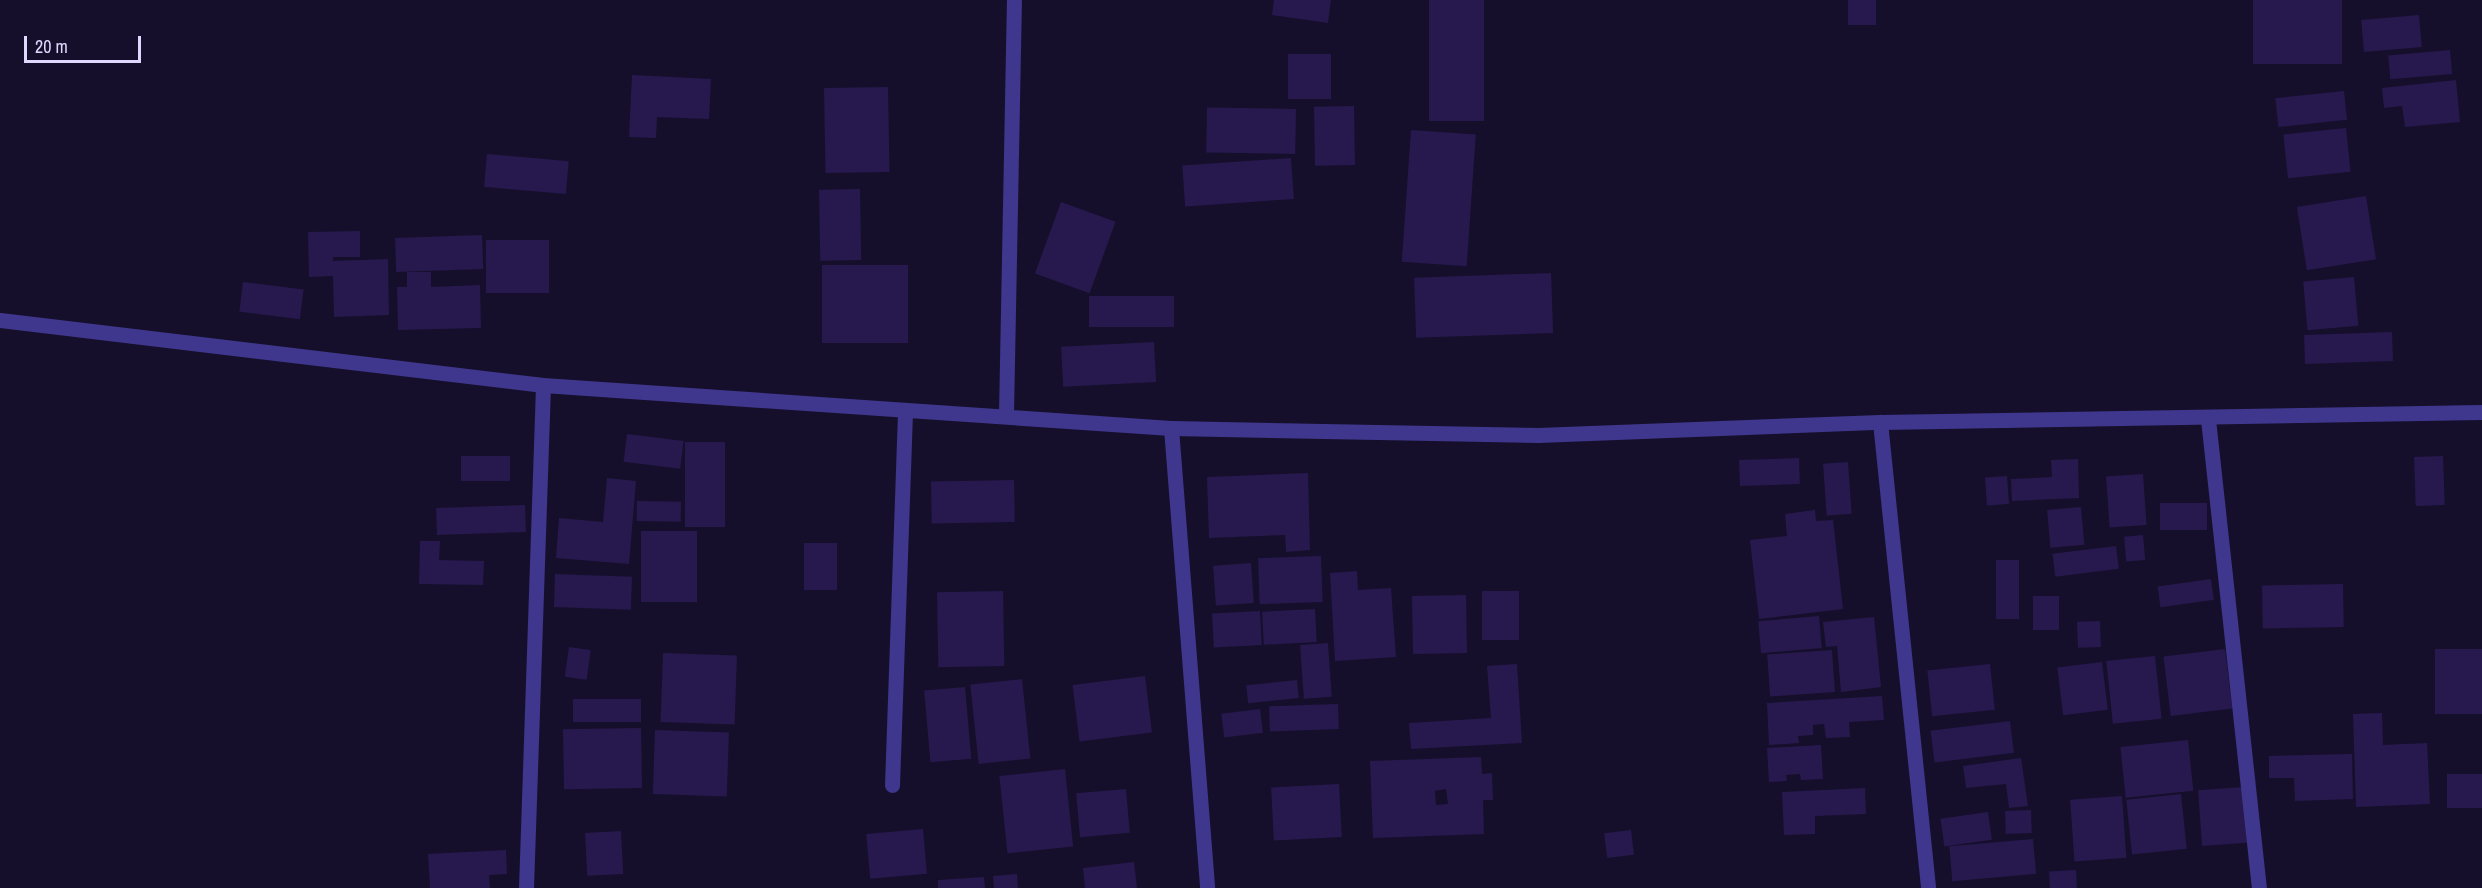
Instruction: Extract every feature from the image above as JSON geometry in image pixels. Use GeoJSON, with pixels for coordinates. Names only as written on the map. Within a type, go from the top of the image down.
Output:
{"type":"FeatureCollection","features":[{"type":"Feature","properties":{"kind":"street"},"geometry":{"type":"LineString","coordinates":[[1006,414],[1014,0]]}},
{"type":"Feature","properties":{"kind":"street"},"geometry":{"type":"LineString","coordinates":[[0,320],[543,385],[905,413],[1006,414],[1171,428],[1538,435],[1880,422],[2208,419],[2482,412]]}},
{"type":"Feature","properties":{"kind":"street"},"geometry":{"type":"LineString","coordinates":[[526,888],[543,385]]}},
{"type":"Feature","properties":{"kind":"street"},"geometry":{"type":"LineString","coordinates":[[892,785],[905,413]]}},
{"type":"Feature","properties":{"kind":"street"},"geometry":{"type":"LineString","coordinates":[[2208,419],[2259,888]]}},
{"type":"Feature","properties":{"kind":"street"},"geometry":{"type":"LineString","coordinates":[[1880,422],[1929,888]]}},
{"type":"Feature","properties":{"kind":"street"},"geometry":{"type":"LineString","coordinates":[[1171,428],[1207,888]]}},
{"type":"Feature","properties":{"kind":"building"},"geometry":{"type":"Polygon","coordinates":[[[1274,0],[1331,0],[1328,23],[1272,15],[1274,0]]]}},
{"type":"Feature","properties":{"kind":"building"},"geometry":{"type":"Polygon","coordinates":[[[1429,0],[1484,0],[1484,121],[1429,121],[1429,0]]]}},
{"type":"Feature","properties":{"kind":"building"},"geometry":{"type":"Polygon","coordinates":[[[1848,0],[1876,0],[1876,25],[1848,25],[1848,0]]]}},
{"type":"Feature","properties":{"kind":"building"},"geometry":{"type":"Polygon","coordinates":[[[2253,0],[2342,0],[2342,64],[2253,64],[2253,0]]]}},
{"type":"Feature","properties":{"kind":"building"},"geometry":{"type":"Polygon","coordinates":[[[2419,15],[2422,47],[2364,52],[2361,20],[2419,15]]]}},
{"type":"Feature","properties":{"kind":"building"},"geometry":{"type":"Polygon","coordinates":[[[2450,50],[2452,74],[2390,79],[2388,55],[2450,50]]]}},
{"type":"Feature","properties":{"kind":"building"},"geometry":{"type":"Polygon","coordinates":[[[1288,54],[1331,54],[1331,99],[1288,99],[1288,54]]]}},
{"type":"Feature","properties":{"kind":"building"},"geometry":{"type":"Polygon","coordinates":[[[632,75],[711,79],[709,119],[657,117],[656,138],[629,137],[632,75]]]}},
{"type":"Feature","properties":{"kind":"building"},"geometry":{"type":"Polygon","coordinates":[[[2456,80],[2460,122],[2405,127],[2402,106],[2384,108],[2382,88],[2456,80]]]}},
{"type":"Feature","properties":{"kind":"building"},"geometry":{"type":"Polygon","coordinates":[[[888,87],[889,172],[825,173],[824,88],[888,87]]]}},
{"type":"Feature","properties":{"kind":"building"},"geometry":{"type":"Polygon","coordinates":[[[2344,91],[2347,120],[2278,127],[2275,98],[2344,91]]]}},
{"type":"Feature","properties":{"kind":"building"},"geometry":{"type":"Polygon","coordinates":[[[1354,106],[1355,165],[1315,166],[1314,107],[1354,106]]]}},
{"type":"Feature","properties":{"kind":"building"},"geometry":{"type":"Polygon","coordinates":[[[1207,107],[1296,109],[1295,154],[1206,152],[1207,107]]]}},
{"type":"Feature","properties":{"kind":"building"},"geometry":{"type":"Polygon","coordinates":[[[2346,128],[2351,172],[2288,178],[2283,135],[2346,128]]]}},
{"type":"Feature","properties":{"kind":"building"},"geometry":{"type":"Polygon","coordinates":[[[1411,130],[1476,135],[1467,266],[1402,262],[1411,130]]]}},
{"type":"Feature","properties":{"kind":"building"},"geometry":{"type":"Polygon","coordinates":[[[487,154],[569,161],[566,194],[484,187],[487,154]]]}},
{"type":"Feature","properties":{"kind":"building"},"geometry":{"type":"Polygon","coordinates":[[[1291,158],[1294,199],[1185,207],[1182,166],[1291,158]]]}},
{"type":"Feature","properties":{"kind":"building"},"geometry":{"type":"Polygon","coordinates":[[[860,189],[861,260],[820,261],[819,190],[860,189]]]}},
{"type":"Feature","properties":{"kind":"building"},"geometry":{"type":"Polygon","coordinates":[[[2366,196],[2376,259],[2307,270],[2297,207],[2366,196]]]}},
{"type":"Feature","properties":{"kind":"building"},"geometry":{"type":"Polygon","coordinates":[[[1061,202],[1116,222],[1090,293],[1035,273],[1061,202]]]}},
{"type":"Feature","properties":{"kind":"building"},"geometry":{"type":"Polygon","coordinates":[[[360,231],[360,257],[333,257],[333,261],[388,259],[389,315],[334,317],[333,276],[309,277],[308,232],[360,231]]]}},
{"type":"Feature","properties":{"kind":"building"},"geometry":{"type":"Polygon","coordinates":[[[482,235],[483,269],[396,272],[395,238],[482,235]]]}},
{"type":"Feature","properties":{"kind":"building"},"geometry":{"type":"Polygon","coordinates":[[[486,240],[549,240],[549,293],[486,293],[486,240]]]}},
{"type":"Feature","properties":{"kind":"building"},"geometry":{"type":"Polygon","coordinates":[[[822,265],[908,265],[908,343],[822,343],[822,265]]]}},
{"type":"Feature","properties":{"kind":"building"},"geometry":{"type":"Polygon","coordinates":[[[407,272],[431,272],[431,287],[480,285],[481,328],[398,330],[397,287],[407,287],[407,272]]]}},
{"type":"Feature","properties":{"kind":"building"},"geometry":{"type":"Polygon","coordinates":[[[1551,273],[1553,333],[1416,338],[1414,278],[1551,273]]]}},
{"type":"Feature","properties":{"kind":"building"},"geometry":{"type":"Polygon","coordinates":[[[2354,277],[2358,326],[2307,330],[2303,281],[2354,277]]]}},
{"type":"Feature","properties":{"kind":"building"},"geometry":{"type":"Polygon","coordinates":[[[243,282],[304,289],[300,319],[239,312],[243,282]]]}},
{"type":"Feature","properties":{"kind":"building"},"geometry":{"type":"Polygon","coordinates":[[[1089,296],[1174,296],[1174,327],[1089,327],[1089,296]]]}},
{"type":"Feature","properties":{"kind":"building"},"geometry":{"type":"Polygon","coordinates":[[[2392,332],[2393,361],[2305,364],[2304,335],[2392,332]]]}},
{"type":"Feature","properties":{"kind":"building"},"geometry":{"type":"Polygon","coordinates":[[[1154,342],[1156,382],[1063,387],[1061,347],[1154,342]]]}},
{"type":"Feature","properties":{"kind":"building"},"geometry":{"type":"Polygon","coordinates":[[[627,434],[684,441],[680,469],[624,462],[627,434]]]}},
{"type":"Feature","properties":{"kind":"building"},"geometry":{"type":"Polygon","coordinates":[[[685,442],[725,442],[725,527],[685,527],[685,442]]]}},
{"type":"Feature","properties":{"kind":"building"},"geometry":{"type":"Polygon","coordinates":[[[461,456],[510,456],[510,481],[461,481],[461,456]]]}},
{"type":"Feature","properties":{"kind":"building"},"geometry":{"type":"Polygon","coordinates":[[[2443,456],[2445,505],[2416,506],[2414,457],[2443,456]]]}},
{"type":"Feature","properties":{"kind":"building"},"geometry":{"type":"Polygon","coordinates":[[[1799,458],[1800,484],[1740,486],[1739,460],[1799,458]]]}},
{"type":"Feature","properties":{"kind":"building"},"geometry":{"type":"Polygon","coordinates":[[[2078,459],[2079,498],[2012,501],[2011,479],[2052,477],[2051,460],[2078,459]]]}},
{"type":"Feature","properties":{"kind":"building"},"geometry":{"type":"Polygon","coordinates":[[[1848,462],[1852,514],[1827,516],[1823,464],[1848,462]]]}},
{"type":"Feature","properties":{"kind":"building"},"geometry":{"type":"Polygon","coordinates":[[[1308,473],[1310,550],[1286,552],[1285,535],[1209,538],[1207,477],[1308,473]]]}},
{"type":"Feature","properties":{"kind":"building"},"geometry":{"type":"Polygon","coordinates":[[[2143,474],[2147,525],[2110,527],[2106,477],[2143,474]]]}},
{"type":"Feature","properties":{"kind":"building"},"geometry":{"type":"Polygon","coordinates":[[[2007,476],[2009,504],[1987,505],[1985,478],[2007,476]]]}},
{"type":"Feature","properties":{"kind":"building"},"geometry":{"type":"Polygon","coordinates":[[[607,478],[636,481],[629,564],[556,558],[559,518],[603,522],[607,478]]]}},
{"type":"Feature","properties":{"kind":"building"},"geometry":{"type":"Polygon","coordinates":[[[1014,480],[1015,522],[932,523],[931,481],[1014,480]]]}},
{"type":"Feature","properties":{"kind":"building"},"geometry":{"type":"Polygon","coordinates":[[[637,501],[681,502],[681,522],[637,521],[637,501]]]}},
{"type":"Feature","properties":{"kind":"building"},"geometry":{"type":"Polygon","coordinates":[[[2160,503],[2207,503],[2207,530],[2160,530],[2160,503]]]}},
{"type":"Feature","properties":{"kind":"building"},"geometry":{"type":"Polygon","coordinates":[[[525,505],[526,532],[437,535],[436,508],[525,505]]]}},
{"type":"Feature","properties":{"kind":"building"},"geometry":{"type":"Polygon","coordinates":[[[2081,507],[2084,545],[2050,548],[2047,510],[2081,507]]]}},
{"type":"Feature","properties":{"kind":"building"},"geometry":{"type":"Polygon","coordinates":[[[1815,510],[1816,521],[1833,520],[1843,609],[1759,619],[1750,540],[1787,536],[1785,514],[1815,510]]]}},
{"type":"Feature","properties":{"kind":"building"},"geometry":{"type":"Polygon","coordinates":[[[641,531],[697,531],[697,602],[641,602],[641,531]]]}},
{"type":"Feature","properties":{"kind":"building"},"geometry":{"type":"Polygon","coordinates":[[[2143,535],[2145,560],[2126,562],[2124,537],[2143,535]]]}},
{"type":"Feature","properties":{"kind":"building"},"geometry":{"type":"Polygon","coordinates":[[[420,541],[440,541],[439,560],[484,561],[483,585],[419,584],[420,541]]]}},
{"type":"Feature","properties":{"kind":"building"},"geometry":{"type":"Polygon","coordinates":[[[804,543],[837,543],[837,590],[804,590],[804,543]]]}},
{"type":"Feature","properties":{"kind":"building"},"geometry":{"type":"Polygon","coordinates":[[[2116,546],[2119,569],[2055,577],[2052,554],[2116,546]]]}},
{"type":"Feature","properties":{"kind":"building"},"geometry":{"type":"Polygon","coordinates":[[[1321,556],[1323,602],[1260,604],[1258,558],[1321,556]]]}},
{"type":"Feature","properties":{"kind":"building"},"geometry":{"type":"Polygon","coordinates":[[[1996,560],[2019,560],[2019,619],[1996,619],[1996,560]]]}},
{"type":"Feature","properties":{"kind":"building"},"geometry":{"type":"Polygon","coordinates":[[[1251,563],[1254,603],[1216,606],[1213,566],[1251,563]]]}},
{"type":"Feature","properties":{"kind":"building"},"geometry":{"type":"Polygon","coordinates":[[[1357,571],[1358,590],[1391,588],[1396,657],[1335,661],[1330,573],[1357,571]]]}},
{"type":"Feature","properties":{"kind":"building"},"geometry":{"type":"Polygon","coordinates":[[[555,574],[632,577],[631,610],[554,607],[555,574]]]}},
{"type":"Feature","properties":{"kind":"building"},"geometry":{"type":"Polygon","coordinates":[[[2211,579],[2214,600],[2160,607],[2158,587],[2211,579]]]}},
{"type":"Feature","properties":{"kind":"building"},"geometry":{"type":"Polygon","coordinates":[[[2343,584],[2344,627],[2263,628],[2262,585],[2343,584]]]}},
{"type":"Feature","properties":{"kind":"building"},"geometry":{"type":"Polygon","coordinates":[[[1003,591],[1004,666],[938,667],[937,592],[1003,591]]]}},
{"type":"Feature","properties":{"kind":"building"},"geometry":{"type":"Polygon","coordinates":[[[1482,591],[1519,591],[1519,640],[1482,640],[1482,591]]]}},
{"type":"Feature","properties":{"kind":"building"},"geometry":{"type":"Polygon","coordinates":[[[1466,595],[1467,653],[1413,654],[1412,596],[1466,595]]]}},
{"type":"Feature","properties":{"kind":"building"},"geometry":{"type":"Polygon","coordinates":[[[2033,596],[2059,596],[2059,630],[2033,630],[2033,596]]]}},
{"type":"Feature","properties":{"kind":"building"},"geometry":{"type":"Polygon","coordinates":[[[1315,609],[1317,642],[1264,645],[1262,612],[1315,609]]]}},
{"type":"Feature","properties":{"kind":"building"},"geometry":{"type":"Polygon","coordinates":[[[1260,611],[1262,645],[1214,647],[1212,614],[1260,611]]]}},
{"type":"Feature","properties":{"kind":"building"},"geometry":{"type":"Polygon","coordinates":[[[1819,616],[1822,648],[1761,653],[1758,621],[1819,616]]]}},
{"type":"Feature","properties":{"kind":"building"},"geometry":{"type":"Polygon","coordinates":[[[1874,617],[1881,687],[1841,692],[1837,646],[1826,647],[1823,622],[1874,617]]]}},
{"type":"Feature","properties":{"kind":"building"},"geometry":{"type":"Polygon","coordinates":[[[2100,621],[2101,647],[2078,648],[2077,622],[2100,621]]]}},
{"type":"Feature","properties":{"kind":"building"},"geometry":{"type":"Polygon","coordinates":[[[1328,643],[1332,697],[1304,699],[1300,645],[1328,643]]]}},
{"type":"Feature","properties":{"kind":"building"},"geometry":{"type":"Polygon","coordinates":[[[569,647],[591,650],[587,680],[565,677],[569,647]]]}},
{"type":"Feature","properties":{"kind":"building"},"geometry":{"type":"Polygon","coordinates":[[[2225,649],[2232,709],[2171,716],[2163,657],[2225,649]]]}},
{"type":"Feature","properties":{"kind":"building"},"geometry":{"type":"Polygon","coordinates":[[[2435,649],[2482,649],[2482,714],[2435,714],[2435,649]]]}},
{"type":"Feature","properties":{"kind":"building"},"geometry":{"type":"Polygon","coordinates":[[[1832,650],[1835,692],[1770,696],[1767,655],[1832,650]]]}},
{"type":"Feature","properties":{"kind":"building"},"geometry":{"type":"Polygon","coordinates":[[[663,653],[737,656],[735,725],[661,722],[663,653]]]}},
{"type":"Feature","properties":{"kind":"building"},"geometry":{"type":"Polygon","coordinates":[[[2155,656],[2162,719],[2113,724],[2106,661],[2155,656]]]}},
{"type":"Feature","properties":{"kind":"building"},"geometry":{"type":"Polygon","coordinates":[[[2102,662],[2108,710],[2063,715],[2057,667],[2102,662]]]}},
{"type":"Feature","properties":{"kind":"building"},"geometry":{"type":"Polygon","coordinates":[[[1517,664],[1522,743],[1411,749],[1409,723],[1491,718],[1487,666],[1517,664]]]}},
{"type":"Feature","properties":{"kind":"building"},"geometry":{"type":"Polygon","coordinates":[[[1990,664],[1995,710],[1932,716],[1927,671],[1990,664]]]}},
{"type":"Feature","properties":{"kind":"building"},"geometry":{"type":"Polygon","coordinates":[[[1145,676],[1152,733],[1079,741],[1073,685],[1145,676]]]}},
{"type":"Feature","properties":{"kind":"building"},"geometry":{"type":"Polygon","coordinates":[[[1022,679],[1030,759],[979,764],[970,684],[1022,679]]]}},
{"type":"Feature","properties":{"kind":"building"},"geometry":{"type":"Polygon","coordinates":[[[1297,680],[1299,698],[1248,703],[1246,685],[1297,680]]]}},
{"type":"Feature","properties":{"kind":"building"},"geometry":{"type":"Polygon","coordinates":[[[965,687],[971,759],[930,762],[924,691],[965,687]]]}},
{"type":"Feature","properties":{"kind":"building"},"geometry":{"type":"Polygon","coordinates":[[[1882,696],[1884,720],[1849,722],[1850,737],[1826,738],[1824,724],[1813,725],[1813,735],[1798,736],[1799,743],[1769,745],[1767,703],[1882,696]]]}},
{"type":"Feature","properties":{"kind":"building"},"geometry":{"type":"Polygon","coordinates":[[[573,699],[641,699],[641,722],[573,722],[573,699]]]}},
{"type":"Feature","properties":{"kind":"building"},"geometry":{"type":"Polygon","coordinates":[[[1338,704],[1339,729],[1270,731],[1269,706],[1338,704]]]}},
{"type":"Feature","properties":{"kind":"building"},"geometry":{"type":"Polygon","coordinates":[[[1260,709],[1263,733],[1224,738],[1221,714],[1260,709]]]}},
{"type":"Feature","properties":{"kind":"building"},"geometry":{"type":"Polygon","coordinates":[[[2382,713],[2383,745],[2427,743],[2430,804],[2356,807],[2353,714],[2382,713]]]}},
{"type":"Feature","properties":{"kind":"building"},"geometry":{"type":"Polygon","coordinates":[[[2010,721],[2014,753],[1934,763],[1931,731],[2010,721]]]}},
{"type":"Feature","properties":{"kind":"building"},"geometry":{"type":"Polygon","coordinates":[[[641,728],[642,788],[564,789],[563,729],[641,728]]]}},
{"type":"Feature","properties":{"kind":"building"},"geometry":{"type":"Polygon","coordinates":[[[655,730],[729,733],[727,797],[653,794],[655,730]]]}},
{"type":"Feature","properties":{"kind":"building"},"geometry":{"type":"Polygon","coordinates":[[[2188,740],[2193,791],[2126,798],[2120,747],[2188,740]]]}},
{"type":"Feature","properties":{"kind":"building"},"geometry":{"type":"Polygon","coordinates":[[[1821,745],[1823,779],[1801,780],[1800,774],[1786,775],[1787,781],[1769,782],[1767,748],[1821,745]]]}},
{"type":"Feature","properties":{"kind":"building"},"geometry":{"type":"Polygon","coordinates":[[[2352,754],[2353,799],[2295,801],[2294,778],[2269,778],[2269,756],[2352,754]]]}},
{"type":"Feature","properties":{"kind":"building"},"geometry":{"type":"Polygon","coordinates":[[[1481,757],[1482,774],[1492,773],[1493,800],[1483,800],[1484,834],[1373,838],[1370,761],[1481,757]],[[1446,789],[1435,791],[1436,805],[1448,804],[1446,789]]]}},
{"type":"Feature","properties":{"kind":"building"},"geometry":{"type":"Polygon","coordinates":[[[2021,758],[2028,806],[2009,808],[2006,784],[1966,788],[1963,766],[2021,758]]]}},
{"type":"Feature","properties":{"kind":"building"},"geometry":{"type":"Polygon","coordinates":[[[1065,769],[1073,847],[1008,853],[999,776],[1065,769]]]}},
{"type":"Feature","properties":{"kind":"building"},"geometry":{"type":"Polygon","coordinates":[[[2447,774],[2482,774],[2482,808],[2447,808],[2447,774]]]}},
{"type":"Feature","properties":{"kind":"building"},"geometry":{"type":"Polygon","coordinates":[[[1339,784],[1342,837],[1274,840],[1271,788],[1339,784]]]}},
{"type":"Feature","properties":{"kind":"building"},"geometry":{"type":"Polygon","coordinates":[[[2243,787],[2247,843],[2202,846],[2198,790],[2243,787]]]}},
{"type":"Feature","properties":{"kind":"building"},"geometry":{"type":"Polygon","coordinates":[[[1865,788],[1866,814],[1815,816],[1815,834],[1784,835],[1782,792],[1865,788]]]}},
{"type":"Feature","properties":{"kind":"building"},"geometry":{"type":"Polygon","coordinates":[[[1126,789],[1130,833],[1080,837],[1076,793],[1126,789]]]}},
{"type":"Feature","properties":{"kind":"building"},"geometry":{"type":"Polygon","coordinates":[[[2181,794],[2187,849],[2132,854],[2126,800],[2181,794]]]}},
{"type":"Feature","properties":{"kind":"building"},"geometry":{"type":"Polygon","coordinates":[[[2122,796],[2126,858],[2074,861],[2070,800],[2122,796]]]}},
{"type":"Feature","properties":{"kind":"building"},"geometry":{"type":"Polygon","coordinates":[[[2031,810],[2032,833],[2006,834],[2005,811],[2031,810]]]}},
{"type":"Feature","properties":{"kind":"building"},"geometry":{"type":"Polygon","coordinates":[[[1988,812],[1992,840],[1944,846],[1940,819],[1988,812]]]}},
{"type":"Feature","properties":{"kind":"building"},"geometry":{"type":"Polygon","coordinates":[[[923,829],[927,874],[870,879],[866,834],[923,829]]]}},
{"type":"Feature","properties":{"kind":"building"},"geometry":{"type":"Polygon","coordinates":[[[1631,830],[1634,855],[1607,858],[1604,833],[1631,830]]]}},
{"type":"Feature","properties":{"kind":"building"},"geometry":{"type":"Polygon","coordinates":[[[621,831],[623,874],[587,876],[585,833],[621,831]]]}},
{"type":"Feature","properties":{"kind":"building"},"geometry":{"type":"Polygon","coordinates":[[[2033,839],[2036,874],[1952,881],[1949,846],[2033,839]]]}},
{"type":"Feature","properties":{"kind":"building"},"geometry":{"type":"Polygon","coordinates":[[[506,850],[507,874],[489,875],[490,888],[430,888],[428,854],[506,850]]]}},
{"type":"Feature","properties":{"kind":"building"},"geometry":{"type":"Polygon","coordinates":[[[1134,862],[1137,888],[1085,888],[1083,868],[1134,862]]]}},
{"type":"Feature","properties":{"kind":"building"},"geometry":{"type":"Polygon","coordinates":[[[2076,870],[2077,888],[2050,888],[2049,871],[2076,870]]]}},
{"type":"Feature","properties":{"kind":"building"},"geometry":{"type":"Polygon","coordinates":[[[1017,874],[1018,888],[994,888],[993,876],[1017,874]]]}},
{"type":"Feature","properties":{"kind":"building"},"geometry":{"type":"Polygon","coordinates":[[[984,877],[985,888],[938,888],[938,880],[984,877]]]}}]}
